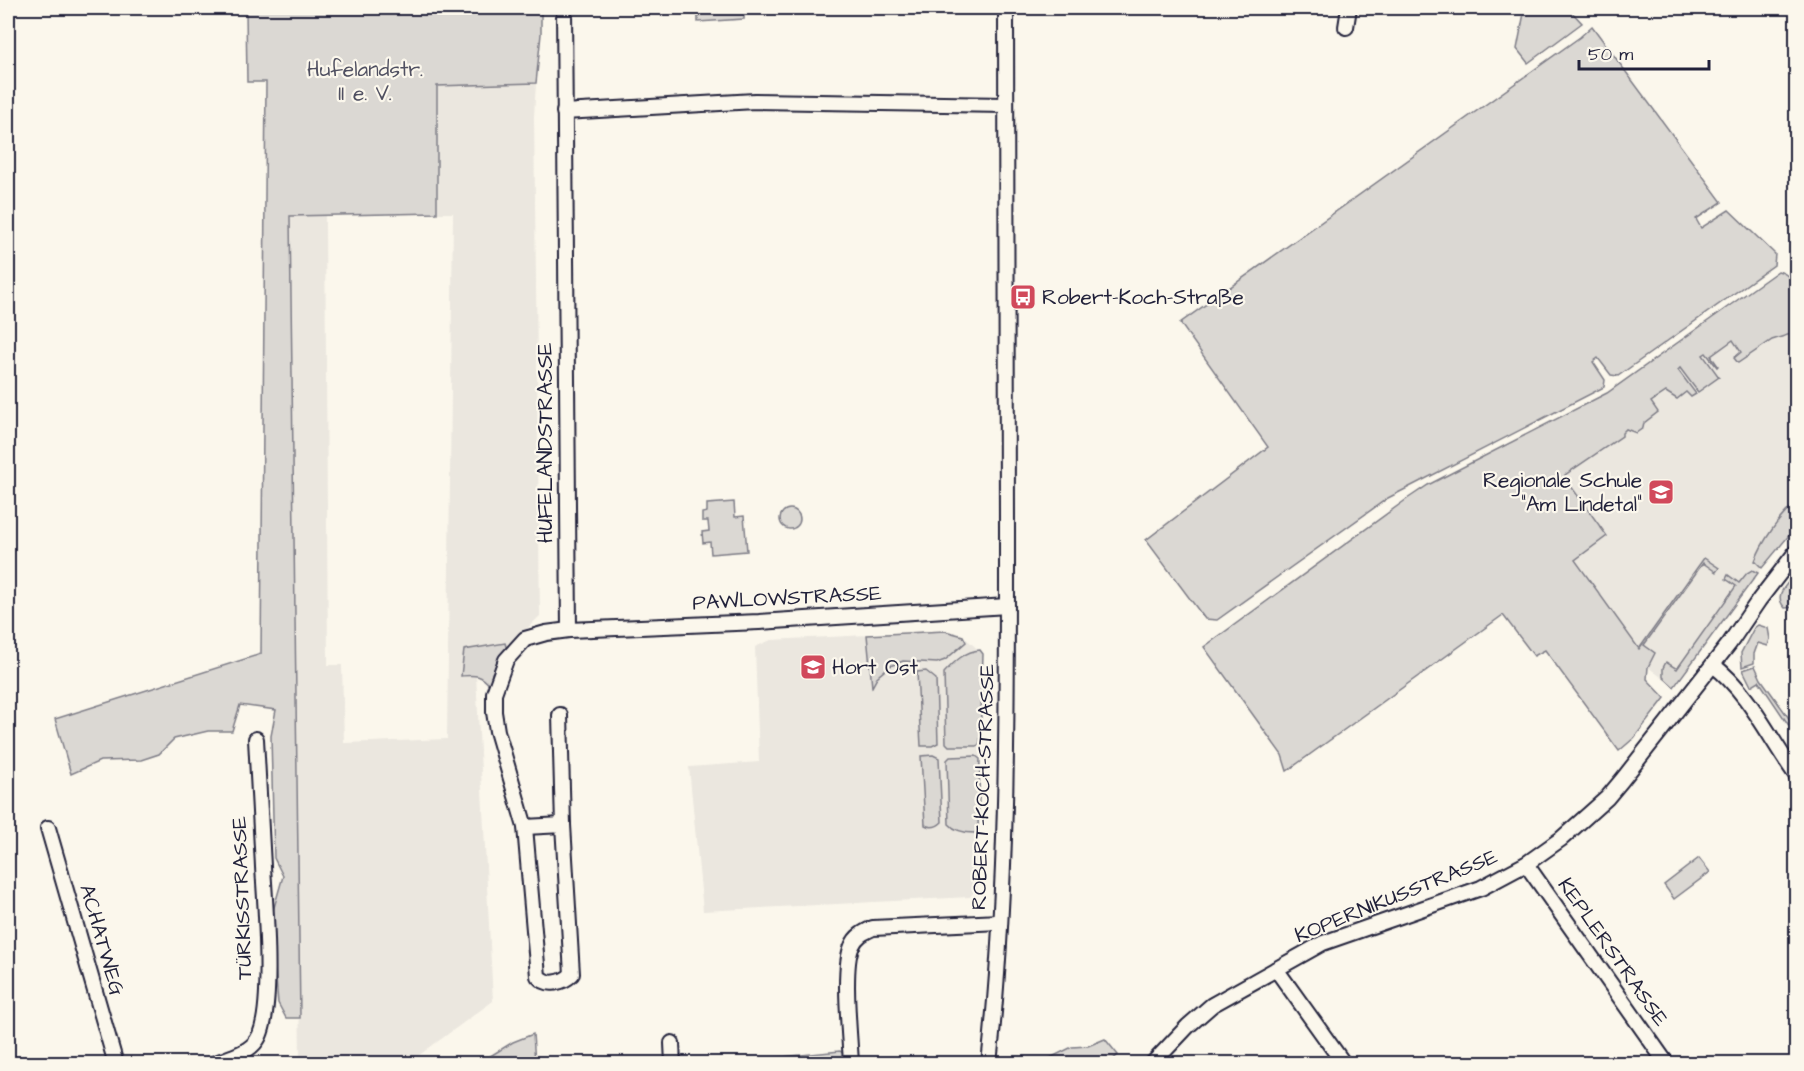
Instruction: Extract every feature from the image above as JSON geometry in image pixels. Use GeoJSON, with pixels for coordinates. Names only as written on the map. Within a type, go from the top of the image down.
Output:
{"type":"FeatureCollection","features":[{"type":"Feature","properties":{"kind":"street","name":"HUFELANDSTRASSE"},"geometry":{"type":"LineString","coordinates":[[564,8],[569,630]]}},
{"type":"Feature","properties":{"kind":"street","name":"ROBERT-KOCH-STRASSE"},"geometry":{"type":"LineString","coordinates":[[989,1064],[996,1002],[1007,747],[1006,8]]}},
{"type":"Feature","properties":{"kind":"street"},"geometry":{"type":"LineString","coordinates":[[1346,27],[1349,8]]}},
{"type":"Feature","properties":{"kind":"street"},"geometry":{"type":"LineString","coordinates":[[564,112],[755,101],[1006,105]]}},
{"type":"Feature","properties":{"kind":"street","name":"KOPERNIKUSSTRASSE"},"geometry":{"type":"LineString","coordinates":[[1152,1064],[1188,1026],[1212,1005],[1323,943],[1481,888],[1526,864],[1561,839],[1607,798],[1713,665],[1759,600],[1797,552]]}},
{"type":"Feature","properties":{"kind":"street","name":"PAWLOWSTRASSE"},"geometry":{"type":"LineString","coordinates":[[569,630],[759,622],[1007,606]]}},
{"type":"Feature","properties":{"kind":"street"},"geometry":{"type":"LineString","coordinates":[[560,715],[562,825],[572,974],[567,979],[555,983],[542,981],[538,976],[525,827],[497,731],[494,693],[506,660],[525,639],[569,630]]}},
{"type":"Feature","properties":{"kind":"street"},"geometry":{"type":"LineString","coordinates":[[1713,665],[1728,676],[1739,690],[1797,775]]}},
{"type":"Feature","properties":{"kind":"street","name":"TÜRKISSTRASSE"},"geometry":{"type":"LineString","coordinates":[[249,1057],[263,1028],[267,947],[256,738]]}},
{"type":"Feature","properties":{"kind":"street"},"geometry":{"type":"LineString","coordinates":[[525,827],[562,825]]}},
{"type":"Feature","properties":{"kind":"street","name":"ACHATWEG"},"geometry":{"type":"LineString","coordinates":[[48,828],[116,1064]]}},
{"type":"Feature","properties":{"kind":"street","name":"KEPLERSTRASSE"},"geometry":{"type":"LineString","coordinates":[[1526,864],[1666,1064]]}},
{"type":"Feature","properties":{"kind":"street"},"geometry":{"type":"LineString","coordinates":[[851,1064],[847,976],[852,944],[864,932],[873,928],[1000,922]]}},
{"type":"Feature","properties":{"kind":"street"},"geometry":{"type":"LineString","coordinates":[[1276,969],[1344,1064]]}},
{"type":"Feature","properties":{"kind":"street"},"geometry":{"type":"LineString","coordinates":[[672,1043],[673,1064]]}},
{"type":"Feature","properties":{"kind":"street"},"geometry":{"type":"LineString","coordinates":[[213,1064],[249,1057]]}},
{"type":"Feature","properties":{"kind":"shaded area"},"geometry":{"type":"Polygon","coordinates":[[[536,83],[534,116],[540,616],[508,647],[492,673],[483,677],[476,675],[493,1001],[418,1056],[399,1063],[300,1063],[290,216],[325,215],[328,665],[342,665],[344,743],[447,739],[453,213],[437,213],[437,86],[536,83]]]}},
{"type":"Feature","properties":{"kind":"shaded area","name":"Regionale Schule \"Am Lindetal\""},"geometry":{"type":"Polygon","coordinates":[[[1796,286],[1796,526],[1746,588],[1674,687],[1648,667],[1519,483],[1796,286]]]}},
{"type":"Feature","properties":{"kind":"shaded area"},"geometry":{"type":"Polygon","coordinates":[[[945,631],[963,636],[983,654],[977,888],[970,897],[703,911],[689,767],[759,762],[755,647],[771,640],[945,631]]]}},
{"type":"Feature","properties":{"kind":"green space","name":"Hufelandstr. II e. V."},"geometry":{"type":"Polygon","coordinates":[[[246,8],[541,8],[536,83],[437,86],[437,213],[290,216],[300,1018],[286,1018],[278,1003],[271,918],[283,876],[274,858],[271,736],[276,710],[240,705],[232,731],[208,731],[174,739],[159,754],[141,760],[100,761],[71,774],[55,719],[261,654],[266,82],[247,82],[246,8]]]}},
{"type":"Feature","properties":{"kind":"green space"},"geometry":{"type":"Polygon","coordinates":[[[698,8],[744,8],[744,19],[698,22],[698,8]]]}},
{"type":"Feature","properties":{"kind":"green space"},"geometry":{"type":"Polygon","coordinates":[[[1525,8],[1568,8],[1582,23],[1528,63],[1517,49],[1525,8]]]}},
{"type":"Feature","properties":{"kind":"green space"},"geometry":{"type":"Polygon","coordinates":[[[1592,26],[1722,202],[1696,219],[1701,228],[1729,210],[1775,254],[1774,265],[1618,376],[1611,375],[1598,358],[1593,362],[1605,380],[1604,387],[1388,498],[1217,620],[1205,619],[1146,540],[1268,447],[1180,323],[1580,37],[1592,26]]]}},
{"type":"Feature","properties":{"kind":"green space"},"geometry":{"type":"Polygon","coordinates":[[[1778,271],[1792,281],[1795,288],[1794,333],[1772,340],[1738,363],[1734,358],[1741,352],[1733,340],[1711,356],[1717,367],[1706,353],[1703,355],[1719,377],[1698,392],[1680,368],[1678,370],[1696,394],[1691,397],[1686,392],[1677,399],[1666,392],[1651,402],[1658,412],[1644,423],[1643,428],[1636,433],[1626,429],[1622,436],[1565,475],[1607,536],[1575,560],[1639,649],[1704,558],[1719,568],[1716,572],[1703,563],[1644,645],[1655,653],[1648,667],[1647,679],[1665,698],[1634,738],[1619,751],[1545,650],[1534,656],[1503,615],[1287,771],[1282,755],[1204,647],[1428,485],[1607,393],[1778,271]]]}},
{"type":"Feature","properties":{"kind":"green space"},"geometry":{"type":"Polygon","coordinates":[[[734,502],[735,517],[744,516],[747,551],[711,554],[710,542],[703,543],[702,532],[709,531],[708,521],[702,521],[702,513],[707,512],[707,504],[734,502]]]}},
{"type":"Feature","properties":{"kind":"green space"},"geometry":{"type":"Polygon","coordinates":[[[1796,504],[1796,527],[1762,568],[1755,561],[1762,546],[1778,522],[1796,504]]]}},
{"type":"Feature","properties":{"kind":"green space"},"geometry":{"type":"Polygon","coordinates":[[[790,509],[797,512],[800,519],[797,526],[790,529],[783,526],[780,519],[783,512],[790,509]]]}},
{"type":"Feature","properties":{"kind":"green space"},"geometry":{"type":"Polygon","coordinates":[[[1752,570],[1758,573],[1674,687],[1663,677],[1666,662],[1677,669],[1736,586],[1726,579],[1728,575],[1739,583],[1752,570]]]}},
{"type":"Feature","properties":{"kind":"green space"},"geometry":{"type":"Polygon","coordinates":[[[1796,573],[1796,607],[1785,608],[1781,603],[1781,594],[1796,573]]]}},
{"type":"Feature","properties":{"kind":"green space"},"geometry":{"type":"Polygon","coordinates":[[[1758,625],[1768,628],[1770,639],[1768,646],[1758,643],[1754,663],[1742,667],[1741,653],[1754,628],[1758,625]]]}},
{"type":"Feature","properties":{"kind":"green space"},"geometry":{"type":"Polygon","coordinates":[[[945,631],[963,636],[966,642],[945,660],[937,663],[903,661],[890,666],[878,676],[872,687],[867,635],[945,631]]]}},
{"type":"Feature","properties":{"kind":"green space"},"geometry":{"type":"Polygon","coordinates":[[[505,643],[507,650],[492,673],[490,686],[484,679],[477,676],[461,676],[464,650],[505,643]]]}},
{"type":"Feature","properties":{"kind":"green space"},"geometry":{"type":"Polygon","coordinates":[[[980,650],[983,654],[980,743],[977,746],[949,746],[946,743],[944,673],[965,655],[980,650]]]}},
{"type":"Feature","properties":{"kind":"green space"},"geometry":{"type":"Polygon","coordinates":[[[1755,666],[1761,679],[1796,728],[1796,736],[1759,681],[1751,686],[1743,670],[1755,666]]]}},
{"type":"Feature","properties":{"kind":"green space"},"geometry":{"type":"Polygon","coordinates":[[[926,671],[936,679],[938,743],[932,746],[921,746],[917,672],[926,671]]]}},
{"type":"Feature","properties":{"kind":"green space"},"geometry":{"type":"Polygon","coordinates":[[[933,755],[939,758],[942,822],[932,827],[925,825],[921,756],[933,755]]]}},
{"type":"Feature","properties":{"kind":"green space"},"geometry":{"type":"Polygon","coordinates":[[[976,756],[980,759],[978,830],[972,833],[957,830],[949,824],[947,760],[950,757],[976,756]]]}},
{"type":"Feature","properties":{"kind":"green space"},"geometry":{"type":"Polygon","coordinates":[[[1699,858],[1710,872],[1674,899],[1664,885],[1699,858]]]}},
{"type":"Feature","properties":{"kind":"green space"},"geometry":{"type":"Polygon","coordinates":[[[533,1034],[535,1063],[479,1063],[513,1042],[533,1034]]]}},
{"type":"Feature","properties":{"kind":"green space"},"geometry":{"type":"Polygon","coordinates":[[[1105,1039],[1118,1055],[1109,1063],[1040,1063],[1072,1047],[1088,1046],[1105,1039]]]}},
{"type":"Feature","properties":{"kind":"green space"},"geometry":{"type":"Polygon","coordinates":[[[840,1051],[845,1055],[846,1064],[713,1064],[840,1051]]]}},
{"type":"Feature","properties":{"kind":"place","name":"Robert-Koch-Straße"},"geometry":{"type":"Point","coordinates":[1023,297]}},
{"type":"Feature","properties":{"kind":"place","name":"Regionale Schule \"Am Lindetal\""},"geometry":{"type":"Point","coordinates":[1661,492]}},
{"type":"Feature","properties":{"kind":"place","name":"Hort Ost"},"geometry":{"type":"Point","coordinates":[813,667]}}]}
